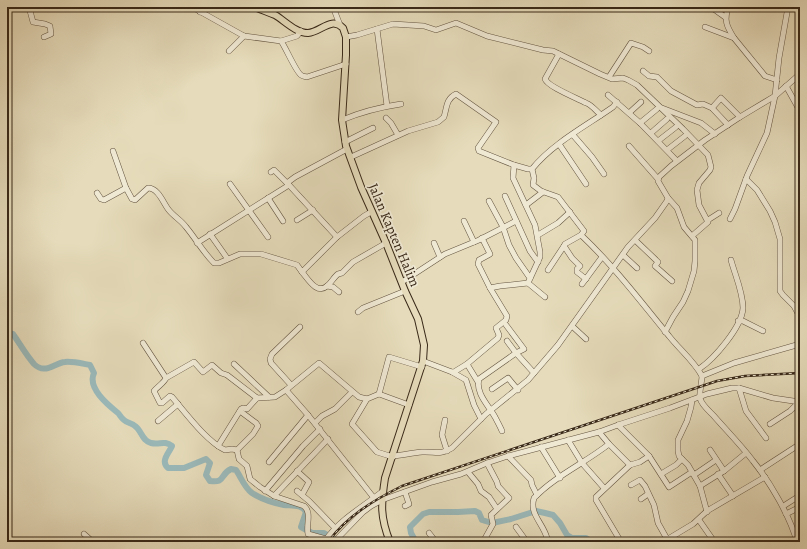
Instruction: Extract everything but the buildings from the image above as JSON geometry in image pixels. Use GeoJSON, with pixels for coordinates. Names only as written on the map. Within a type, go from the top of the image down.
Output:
{"type":"FeatureCollection","features":[{"type":"Feature","properties":{"kind":"main road"},"geometry":{"type":"LineString","coordinates":[[255,7],[277,17],[301,31],[312,32],[330,24],[340,25]]}},
{"type":"Feature","properties":{"kind":"main road","name":"Jalan Kapten Halim"},"geometry":{"type":"LineString","coordinates":[[340,25],[343,28],[346,37],[346,64],[342,120],[345,142],[371,212],[386,243],[418,319],[423,335],[423,364],[385,478],[382,500],[382,517],[389,540]]}},
{"type":"Feature","properties":{"kind":"street"},"geometry":{"type":"LineString","coordinates":[[29,7],[33,22],[47,24],[50,26],[52,34],[44,37]]}},
{"type":"Feature","properties":{"kind":"street"},"geometry":{"type":"LineString","coordinates":[[90,7],[97,7]]}},
{"type":"Feature","properties":{"kind":"street"},"geometry":{"type":"LineString","coordinates":[[192,7],[244,36],[281,41],[298,36],[301,31]]}},
{"type":"Feature","properties":{"kind":"street"},"geometry":{"type":"LineString","coordinates":[[200,12],[204,7]]}},
{"type":"Feature","properties":{"kind":"street"},"geometry":{"type":"LineString","coordinates":[[333,7],[340,25]]}},
{"type":"Feature","properties":{"kind":"street"},"geometry":{"type":"LineString","coordinates":[[711,7],[725,17]]}},
{"type":"Feature","properties":{"kind":"street"},"geometry":{"type":"LineString","coordinates":[[729,7],[725,17],[728,29],[765,76],[777,80]]}},
{"type":"Feature","properties":{"kind":"street"},"geometry":{"type":"LineString","coordinates":[[730,219],[767,133],[775,96],[779,58],[788,7]]}},
{"type":"Feature","properties":{"kind":"street"},"geometry":{"type":"LineString","coordinates":[[346,37],[358,35],[394,24],[424,26],[436,30],[456,23],[487,36],[553,51],[612,79],[623,78],[628,80],[637,85],[658,108],[708,155],[711,167],[699,183],[697,190],[699,205],[708,220]]}},
{"type":"Feature","properties":{"kind":"street"},"geometry":{"type":"LineString","coordinates":[[705,27],[734,38]]}},
{"type":"Feature","properties":{"kind":"street"},"geometry":{"type":"LineString","coordinates":[[377,29],[387,106]]}},
{"type":"Feature","properties":{"kind":"street"},"geometry":{"type":"LineString","coordinates":[[229,51],[244,36]]}},
{"type":"Feature","properties":{"kind":"street"},"geometry":{"type":"LineString","coordinates":[[281,41],[298,72],[304,76],[307,77],[346,64]]}},
{"type":"Feature","properties":{"kind":"street"},"geometry":{"type":"LineString","coordinates":[[609,77],[631,43],[643,47],[649,51]]}},
{"type":"Feature","properties":{"kind":"street"},"geometry":{"type":"LineString","coordinates":[[559,54],[548,71],[545,79],[546,81],[554,88],[588,103],[601,115]]}},
{"type":"Feature","properties":{"kind":"street"},"geometry":{"type":"LineString","coordinates":[[643,71],[649,76],[657,77],[671,92],[697,105],[703,104],[712,108],[728,125]]}},
{"type":"Feature","properties":{"kind":"street"},"geometry":{"type":"LineString","coordinates":[[658,179],[677,161],[740,117],[775,96],[800,74]]}},
{"type":"Feature","properties":{"kind":"street"},"geometry":{"type":"LineString","coordinates":[[786,86],[800,111]]}},
{"type":"Feature","properties":{"kind":"street"},"geometry":{"type":"LineString","coordinates":[[351,157],[398,135],[418,127],[431,125],[439,121],[444,117],[448,99],[453,95],[458,94],[464,101],[496,122],[478,148],[479,151],[528,170],[532,169],[540,159],[559,144],[613,107],[617,102]]}},
{"type":"Feature","properties":{"kind":"street"},"geometry":{"type":"LineString","coordinates":[[608,95],[651,133],[677,161]]}},
{"type":"Feature","properties":{"kind":"street"},"geometry":{"type":"LineString","coordinates":[[712,108],[719,99],[722,98],[740,117]]}},
{"type":"Feature","properties":{"kind":"street"},"geometry":{"type":"LineString","coordinates":[[629,113],[642,102]]}},
{"type":"Feature","properties":{"kind":"street"},"geometry":{"type":"LineString","coordinates":[[342,120],[359,113],[401,104]]}},
{"type":"Feature","properties":{"kind":"street"},"geometry":{"type":"LineString","coordinates":[[640,123],[658,108]]}},
{"type":"Feature","properties":{"kind":"street"},"geometry":{"type":"LineString","coordinates":[[658,108],[701,123],[715,134]]}},
{"type":"Feature","properties":{"kind":"street"},"geometry":{"type":"LineString","coordinates":[[386,118],[391,123],[398,135]]}},
{"type":"Feature","properties":{"kind":"street"},"geometry":{"type":"LineString","coordinates":[[651,133],[667,119]]}},
{"type":"Feature","properties":{"kind":"street"},"geometry":{"type":"LineString","coordinates":[[658,142],[676,127]]}},
{"type":"Feature","properties":{"kind":"street"},"geometry":{"type":"LineString","coordinates":[[345,142],[373,128]]}},
{"type":"Feature","properties":{"kind":"street"},"geometry":{"type":"LineString","coordinates":[[573,135],[604,174]]}},
{"type":"Feature","properties":{"kind":"street"},"geometry":{"type":"LineString","coordinates":[[667,150],[686,136]]}},
{"type":"Feature","properties":{"kind":"street"},"geometry":{"type":"LineString","coordinates":[[559,144],[586,184]]}},
{"type":"Feature","properties":{"kind":"street"},"geometry":{"type":"LineString","coordinates":[[629,146],[658,179],[668,198],[677,208],[684,227],[692,236],[695,243],[694,271],[683,302],[665,332]]}},
{"type":"Feature","properties":{"kind":"street"},"geometry":{"type":"LineString","coordinates":[[196,243],[268,198],[288,184],[295,177],[347,149]]}},
{"type":"Feature","properties":{"kind":"street"},"geometry":{"type":"LineString","coordinates":[[113,151],[126,188],[134,200],[148,188],[154,190],[168,209],[186,226],[196,243],[214,263],[219,263],[227,258],[232,258],[240,254],[261,254],[297,265],[316,288],[319,289],[327,286],[338,274],[342,273],[353,262],[386,243]]}},
{"type":"Feature","properties":{"kind":"street"},"geometry":{"type":"LineString","coordinates":[[514,165],[513,178],[536,226],[538,235],[540,252],[538,262],[529,281]]}},
{"type":"Feature","properties":{"kind":"street"},"geometry":{"type":"LineString","coordinates":[[532,169],[534,178],[533,185],[536,189],[558,197],[584,231],[582,235]]}},
{"type":"Feature","properties":{"kind":"street"},"geometry":{"type":"LineString","coordinates":[[271,172],[274,170],[337,236]]}},
{"type":"Feature","properties":{"kind":"street"},"geometry":{"type":"LineString","coordinates":[[746,180],[757,190],[775,222],[780,239],[780,291],[782,295],[794,306],[800,317]]}},
{"type":"Feature","properties":{"kind":"street"},"geometry":{"type":"LineString","coordinates":[[230,184],[268,237]]}},
{"type":"Feature","properties":{"kind":"street"},"geometry":{"type":"LineString","coordinates":[[97,193],[101,199],[104,200],[126,188]]}},
{"type":"Feature","properties":{"kind":"street"},"geometry":{"type":"LineString","coordinates":[[526,205],[543,192]]}},
{"type":"Feature","properties":{"kind":"street"},"geometry":{"type":"LineString","coordinates":[[505,196],[530,251],[538,262]]}},
{"type":"Feature","properties":{"kind":"street"},"geometry":{"type":"LineString","coordinates":[[268,198],[283,221]]}},
{"type":"Feature","properties":{"kind":"street"},"geometry":{"type":"LineString","coordinates":[[409,405],[379,394],[367,399],[352,424],[377,452],[393,456],[423,452],[437,453],[447,451],[452,448],[490,410],[518,390],[534,373],[558,345],[584,311],[613,268],[655,218],[668,198]]}},
{"type":"Feature","properties":{"kind":"street"},"geometry":{"type":"LineString","coordinates":[[489,201],[503,227],[509,245],[529,281],[545,297]]}},
{"type":"Feature","properties":{"kind":"street"},"geometry":{"type":"LineString","coordinates":[[297,220],[313,210]]}},
{"type":"Feature","properties":{"kind":"street"},"geometry":{"type":"LineString","coordinates":[[302,272],[337,236],[371,212]]}},
{"type":"Feature","properties":{"kind":"street"},"geometry":{"type":"LineString","coordinates":[[538,235],[558,223],[570,212]]}},
{"type":"Feature","properties":{"kind":"street"},"geometry":{"type":"LineString","coordinates":[[692,236],[707,223],[708,220],[719,213]]}},
{"type":"Feature","properties":{"kind":"street"},"geometry":{"type":"LineString","coordinates":[[464,221],[474,242]]}},
{"type":"Feature","properties":{"kind":"street"},"geometry":{"type":"LineString","coordinates":[[402,282],[440,257],[516,221]]}},
{"type":"Feature","properties":{"kind":"street"},"geometry":{"type":"LineString","coordinates":[[210,234],[227,258]]}},
{"type":"Feature","properties":{"kind":"street"},"geometry":{"type":"LineString","coordinates":[[548,270],[565,244],[582,235]]}},
{"type":"Feature","properties":{"kind":"street"},"geometry":{"type":"LineString","coordinates":[[582,235],[613,268],[656,318],[665,332],[699,369],[702,376],[699,397],[703,404],[765,477],[786,514],[795,533],[797,542]]}},
{"type":"Feature","properties":{"kind":"street"},"geometry":{"type":"LineString","coordinates":[[452,372],[467,364],[497,339],[499,335],[496,328],[507,318],[478,264],[479,260],[490,254],[482,238]]}},
{"type":"Feature","properties":{"kind":"street"},"geometry":{"type":"LineString","coordinates":[[635,240],[658,262],[655,266],[672,281]]}},
{"type":"Feature","properties":{"kind":"street"},"geometry":{"type":"LineString","coordinates":[[434,243],[440,257]]}},
{"type":"Feature","properties":{"kind":"street"},"geometry":{"type":"LineString","coordinates":[[564,246],[572,258],[580,266],[577,269],[577,272],[586,279]]}},
{"type":"Feature","properties":{"kind":"street"},"geometry":{"type":"LineString","coordinates":[[623,256],[637,268]]}},
{"type":"Feature","properties":{"kind":"street"},"geometry":{"type":"LineString","coordinates":[[582,284],[602,257]]}},
{"type":"Feature","properties":{"kind":"street"},"geometry":{"type":"LineString","coordinates":[[699,369],[726,343],[743,309],[731,260]]}},
{"type":"Feature","properties":{"kind":"street"},"geometry":{"type":"LineString","coordinates":[[490,288],[529,281]]}},
{"type":"Feature","properties":{"kind":"street"},"geometry":{"type":"LineString","coordinates":[[327,286],[339,292]]}},
{"type":"Feature","properties":{"kind":"street"},"geometry":{"type":"LineString","coordinates":[[358,312],[364,308],[405,291]]}},
{"type":"Feature","properties":{"kind":"street"},"geometry":{"type":"LineString","coordinates":[[738,321],[743,321],[763,331]]}},
{"type":"Feature","properties":{"kind":"street"},"geometry":{"type":"LineString","coordinates":[[478,382],[516,353],[524,349],[506,325]]}},
{"type":"Feature","properties":{"kind":"street"},"geometry":{"type":"LineString","coordinates":[[572,326],[586,339]]}},
{"type":"Feature","properties":{"kind":"street"},"geometry":{"type":"LineString","coordinates":[[291,385],[271,363],[270,359],[272,354],[300,327]]}},
{"type":"Feature","properties":{"kind":"street"},"geometry":{"type":"LineString","coordinates":[[507,341],[534,373]]}},
{"type":"Feature","properties":{"kind":"street"},"geometry":{"type":"LineString","coordinates":[[143,343],[166,378]]}},
{"type":"Feature","properties":{"kind":"street"},"geometry":{"type":"LineString","coordinates":[[702,376],[734,363],[800,344]]}},
{"type":"Feature","properties":{"kind":"street"},"geometry":{"type":"LineString","coordinates":[[379,394],[390,357],[423,364],[452,372],[466,380],[474,405],[481,419]]}},
{"type":"Feature","properties":{"kind":"street"},"geometry":{"type":"LineString","coordinates":[[237,450],[232,448],[225,450],[218,446],[202,431],[171,396],[161,404],[154,392],[158,386],[166,381],[166,378],[194,362],[203,372],[211,365],[221,373],[227,375],[257,398],[275,397],[319,363],[352,392],[359,397],[367,399]]}},
{"type":"Feature","properties":{"kind":"street"},"geometry":{"type":"LineString","coordinates":[[234,364],[269,397]]}},
{"type":"Feature","properties":{"kind":"street"},"geometry":{"type":"LineString","coordinates":[[467,364],[478,382],[481,394],[502,431]]}},
{"type":"Feature","properties":{"kind":"street"},"geometry":{"type":"LineString","coordinates":[[492,389],[508,378],[518,390]]}},
{"type":"Feature","properties":{"kind":"street"},"geometry":{"type":"LineString","coordinates":[[336,540],[362,512],[382,500],[432,482],[457,476],[508,456],[599,432],[699,397],[732,388],[739,388],[773,398],[799,402]]}},
{"type":"Feature","properties":{"kind":"street"},"geometry":{"type":"LineString","coordinates":[[739,388],[746,411],[766,438]]}},
{"type":"Feature","properties":{"kind":"street"},"geometry":{"type":"LineString","coordinates":[[286,390],[328,439],[374,498]]}},
{"type":"Feature","properties":{"kind":"street"},"geometry":{"type":"LineString","coordinates":[[314,423],[322,416],[335,409],[352,392]]}},
{"type":"Feature","properties":{"kind":"street"},"geometry":{"type":"LineString","coordinates":[[218,446],[240,411],[243,408],[247,409],[257,398]]}},
{"type":"Feature","properties":{"kind":"street"},"geometry":{"type":"LineString","coordinates":[[692,400],[687,421],[678,443],[679,456],[686,462],[700,486],[707,512]]}},
{"type":"Feature","properties":{"kind":"street"},"geometry":{"type":"LineString","coordinates":[[799,402],[796,408],[800,413]]}},
{"type":"Feature","properties":{"kind":"street"},"geometry":{"type":"LineString","coordinates":[[770,424],[790,411],[799,402]]}},
{"type":"Feature","properties":{"kind":"street"},"geometry":{"type":"LineString","coordinates":[[158,421],[178,404]]}},
{"type":"Feature","properties":{"kind":"street"},"geometry":{"type":"LineString","coordinates":[[237,450],[254,434],[258,426],[240,411]]}},
{"type":"Feature","properties":{"kind":"street"},"geometry":{"type":"LineString","coordinates":[[268,462],[308,415]]}},
{"type":"Feature","properties":{"kind":"street"},"geometry":{"type":"LineString","coordinates":[[445,420],[442,435],[447,451]]}},
{"type":"Feature","properties":{"kind":"street"},"geometry":{"type":"LineString","coordinates":[[618,425],[649,456],[668,486],[671,487],[716,460]]}},
{"type":"Feature","properties":{"kind":"street"},"geometry":{"type":"LineString","coordinates":[[265,491],[303,446],[320,430]]}},
{"type":"Feature","properties":{"kind":"street"},"geometry":{"type":"LineString","coordinates":[[599,432],[630,465]]}},
{"type":"Feature","properties":{"kind":"street"},"geometry":{"type":"LineString","coordinates":[[274,496],[328,439]]}},
{"type":"Feature","properties":{"kind":"street"},"geometry":{"type":"LineString","coordinates":[[568,440],[582,462],[604,488]]}},
{"type":"Feature","properties":{"kind":"street"},"geometry":{"type":"LineString","coordinates":[[545,542],[547,538],[545,531],[536,518],[534,511],[534,498],[609,444]]}},
{"type":"Feature","properties":{"kind":"street"},"geometry":{"type":"LineString","coordinates":[[760,470],[800,444]]}},
{"type":"Feature","properties":{"kind":"street"},"geometry":{"type":"LineString","coordinates":[[541,447],[560,478]]}},
{"type":"Feature","properties":{"kind":"street"},"geometry":{"type":"LineString","coordinates":[[237,450],[240,460],[247,466],[250,479],[274,496],[304,506],[307,509],[308,514],[306,526],[309,535],[329,536],[354,511],[383,491]]}},
{"type":"Feature","properties":{"kind":"street"},"geometry":{"type":"LineString","coordinates":[[710,450],[724,471]]}},
{"type":"Feature","properties":{"kind":"street"},"geometry":{"type":"LineString","coordinates":[[700,486],[724,471],[746,453]]}},
{"type":"Feature","properties":{"kind":"street"},"geometry":{"type":"LineString","coordinates":[[508,456],[531,480],[537,495]]}},
{"type":"Feature","properties":{"kind":"street"},"geometry":{"type":"LineString","coordinates":[[621,542],[596,500],[596,497],[630,465],[640,462],[649,456]]}},
{"type":"Feature","properties":{"kind":"street"},"geometry":{"type":"LineString","coordinates":[[661,474],[673,467],[682,459]]}},
{"type":"Feature","properties":{"kind":"street"},"geometry":{"type":"LineString","coordinates":[[484,542],[492,522],[491,516],[509,498],[498,486],[498,482],[487,463]]}},
{"type":"Feature","properties":{"kind":"street"},"geometry":{"type":"LineString","coordinates":[[297,471],[309,482],[302,495]]}},
{"type":"Feature","properties":{"kind":"street"},"geometry":{"type":"LineString","coordinates":[[468,472],[478,484],[481,491],[489,497],[497,509]]}},
{"type":"Feature","properties":{"kind":"street"},"geometry":{"type":"LineString","coordinates":[[718,474],[733,496]]}},
{"type":"Feature","properties":{"kind":"street"},"geometry":{"type":"LineString","coordinates":[[631,485],[640,480],[654,504],[658,523],[665,541],[699,520],[707,512],[765,477]]}},
{"type":"Feature","properties":{"kind":"street"},"geometry":{"type":"LineString","coordinates":[[297,491],[302,495],[329,536]]}},
{"type":"Feature","properties":{"kind":"street"},"geometry":{"type":"LineString","coordinates":[[405,492],[409,504],[405,506]]}},
{"type":"Feature","properties":{"kind":"street"},"geometry":{"type":"LineString","coordinates":[[641,500],[648,494]]}},
{"type":"Feature","properties":{"kind":"street"},"geometry":{"type":"LineString","coordinates":[[785,505],[796,498],[800,501]]}},
{"type":"Feature","properties":{"kind":"street"},"geometry":{"type":"LineString","coordinates":[[786,514],[800,507]]}},
{"type":"Feature","properties":{"kind":"street"},"geometry":{"type":"LineString","coordinates":[[699,520],[713,541]]}},
{"type":"Feature","properties":{"kind":"street"},"geometry":{"type":"LineString","coordinates":[[516,527],[527,542]]}},
{"type":"Feature","properties":{"kind":"street"},"geometry":{"type":"LineString","coordinates":[[84,534],[92,542]]}},
{"type":"Feature","properties":{"kind":"street"},"geometry":{"type":"LineString","coordinates":[[429,534],[436,542]]}},
{"type":"Feature","properties":{"kind":"waterway"},"geometry":{"type":"LineString","coordinates":[[7,335],[8,333],[13,334],[28,357],[38,367],[50,368],[61,363],[68,362],[90,365],[94,373],[93,384],[104,401],[123,419],[134,425],[148,442],[167,443],[172,446],[165,460],[168,468],[184,468],[206,459],[210,463],[206,475],[210,481],[221,480],[227,471],[231,469],[236,470],[249,491],[276,503],[296,506],[304,509],[306,512],[301,527],[312,533],[324,533],[339,542]]}},
{"type":"Feature","properties":{"kind":"waterway"},"geometry":{"type":"LineString","coordinates":[[416,542],[411,533],[410,527],[423,514],[429,512],[475,511],[479,513],[482,520],[492,523],[536,511],[553,515],[567,535],[572,538],[586,538],[592,542]]}},
{"type":"Feature","properties":{"kind":"railway"},"geometry":{"type":"LineString","coordinates":[[328,542],[352,517],[381,497],[402,486],[717,381],[745,376],[800,373]]}}]}
